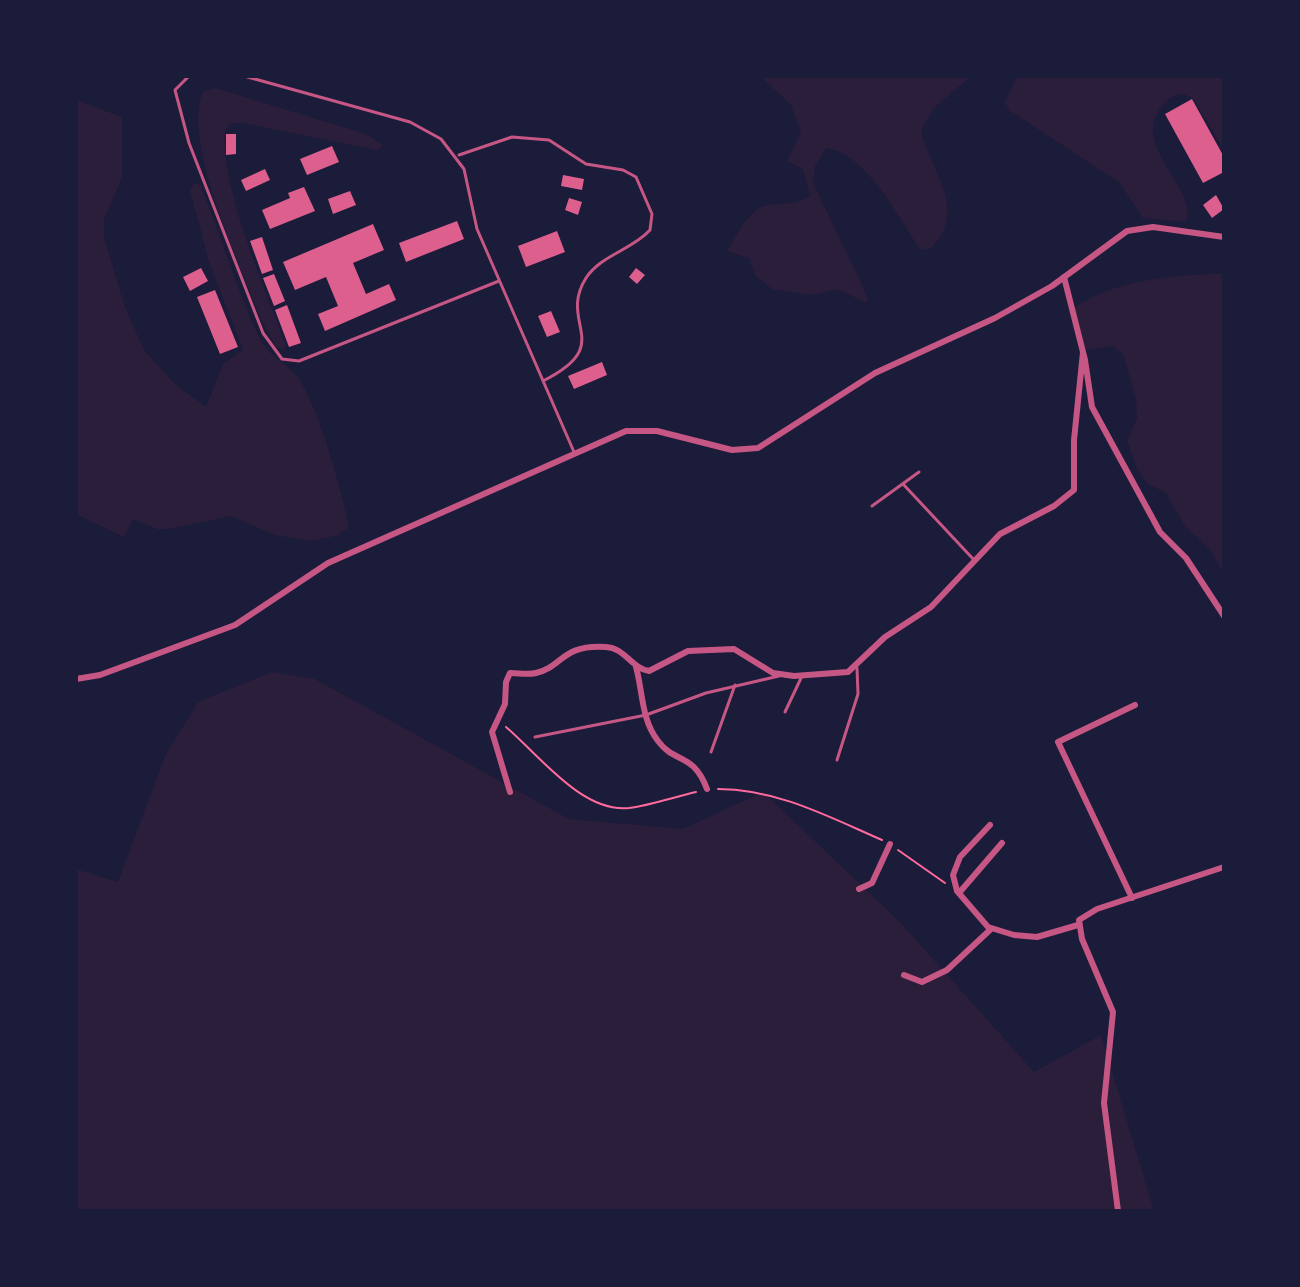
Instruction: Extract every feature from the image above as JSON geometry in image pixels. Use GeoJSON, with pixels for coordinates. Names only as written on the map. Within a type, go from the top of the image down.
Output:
{"type":"FeatureCollection","features":[{"type":"Feature","properties":{"kind":"street"},"geometry":{"type":"LineString","coordinates":[[76,679],[100,675],[235,625],[328,563],[626,431],[643,429],[732,450],[758,448],[875,373],[995,318],[1064,277],[1116,237],[1141,227],[1224,237]]}},
{"type":"Feature","properties":{"kind":"street"},"geometry":{"type":"LineString","coordinates":[[1064,277],[1083,352],[1092,407],[1160,532],[1186,558],[1224,616]]}},
{"type":"Feature","properties":{"kind":"street"},"geometry":{"type":"LineString","coordinates":[[510,792],[492,732],[505,704],[508,675],[541,672],[570,650],[615,649],[636,667],[649,671],[688,651],[734,649],[742,651],[764,670],[785,675],[836,675],[857,668],[885,637],[931,607],[1000,534],[1074,490],[1074,440],[1083,352]]}},
{"type":"Feature","properties":{"kind":"street"},"geometry":{"type":"LineString","coordinates":[[636,667],[646,715],[657,741],[694,765],[707,789]]}},
{"type":"Feature","properties":{"kind":"street"},"geometry":{"type":"LineString","coordinates":[[1132,898],[1058,742],[1135,705]]}},
{"type":"Feature","properties":{"kind":"street"},"geometry":{"type":"LineString","coordinates":[[990,825],[956,864],[953,881],[959,893],[991,929],[1037,937],[1078,925],[1083,916],[1097,909],[1224,867]]}},
{"type":"Feature","properties":{"kind":"street"},"geometry":{"type":"LineString","coordinates":[[959,893],[1002,843]]}},
{"type":"Feature","properties":{"kind":"street"},"geometry":{"type":"LineString","coordinates":[[859,889],[872,883],[890,844]]}},
{"type":"Feature","properties":{"kind":"street"},"geometry":{"type":"LineString","coordinates":[[1078,925],[1113,1012],[1104,1103],[1118,1211]]}},
{"type":"Feature","properties":{"kind":"street"},"geometry":{"type":"LineString","coordinates":[[904,975],[922,982],[947,970],[991,929]]}},
{"type":"Feature","properties":{"kind":"lane"},"geometry":{"type":"LineString","coordinates":[[189,76],[175,90],[189,143],[263,333],[282,359],[299,361],[499,281]]}},
{"type":"Feature","properties":{"kind":"lane"},"geometry":{"type":"LineString","coordinates":[[244,76],[410,122],[431,131],[457,155],[467,179],[477,229],[574,452]]}},
{"type":"Feature","properties":{"kind":"lane"},"geometry":{"type":"LineString","coordinates":[[457,155],[512,137],[538,137],[586,164],[630,173],[645,191],[652,214],[650,230],[586,278],[580,296],[580,353],[572,366],[543,381]]}},
{"type":"Feature","properties":{"kind":"lane"},"geometry":{"type":"LineString","coordinates":[[872,506],[919,472]]}},
{"type":"Feature","properties":{"kind":"lane"},"geometry":{"type":"LineString","coordinates":[[903,484],[975,561]]}},
{"type":"Feature","properties":{"kind":"lane"},"geometry":{"type":"LineString","coordinates":[[837,760],[858,694],[857,668]]}},
{"type":"Feature","properties":{"kind":"lane"},"geometry":{"type":"LineString","coordinates":[[535,737],[646,715],[735,685],[785,675]]}},
{"type":"Feature","properties":{"kind":"lane"},"geometry":{"type":"LineString","coordinates":[[785,712],[802,676]]}},
{"type":"Feature","properties":{"kind":"lane"},"geometry":{"type":"LineString","coordinates":[[711,752],[735,685]]}},
{"type":"Feature","properties":{"kind":"path"},"geometry":{"type":"LineString","coordinates":[[496,719],[584,797],[599,805],[627,808],[707,789],[747,789],[779,797],[890,844],[959,893]]}},
{"type":"Feature","properties":{"kind":"shaded area"},"geometry":{"type":"Polygon","coordinates":[[[760,76],[971,76],[933,109],[921,131],[947,204],[947,219],[942,234],[931,248],[921,250],[881,190],[855,162],[826,148],[815,166],[813,183],[864,289],[866,303],[838,289],[811,295],[772,289],[756,276],[749,258],[727,251],[746,220],[760,208],[797,202],[810,196],[803,169],[787,161],[801,132],[791,105],[760,76]]]}},
{"type":"Feature","properties":{"kind":"shaded area"},"geometry":{"type":"Polygon","coordinates":[[[1017,76],[1224,76],[1224,150],[1193,98],[1175,95],[1156,115],[1153,131],[1157,147],[1182,194],[1187,208],[1186,222],[1143,218],[1119,182],[1010,111],[1005,103],[1017,76]]]}},
{"type":"Feature","properties":{"kind":"shaded area"},"geometry":{"type":"Polygon","coordinates":[[[215,88],[366,134],[384,146],[377,150],[243,123],[232,123],[225,130],[225,152],[236,207],[286,345],[284,350],[276,347],[262,321],[207,173],[198,114],[203,92],[215,88]]]}},
{"type":"Feature","properties":{"kind":"shaded area"},"geometry":{"type":"Polygon","coordinates":[[[76,100],[122,117],[122,178],[104,219],[104,237],[124,304],[144,350],[177,386],[206,407],[223,364],[243,350],[209,262],[190,190],[195,183],[200,185],[257,333],[267,349],[301,382],[316,414],[336,473],[349,527],[336,536],[309,541],[275,535],[231,516],[169,529],[157,529],[133,519],[124,537],[76,514],[76,100]]]}},
{"type":"Feature","properties":{"kind":"shaded area"},"geometry":{"type":"Polygon","coordinates":[[[1224,274],[1224,574],[1210,550],[1185,526],[1166,493],[1148,484],[1137,469],[1127,440],[1137,419],[1136,399],[1123,354],[1113,346],[1085,350],[1074,309],[1087,299],[1124,285],[1167,277],[1224,274]]]}},
{"type":"Feature","properties":{"kind":"shaded area"},"geometry":{"type":"Polygon","coordinates":[[[272,672],[315,679],[569,819],[683,829],[763,792],[900,922],[1034,1072],[1101,1035],[1154,1211],[76,1211],[76,869],[118,882],[165,756],[198,702],[272,672]]]}},
{"type":"Feature","properties":{"kind":"building"},"geometry":{"type":"Polygon","coordinates":[[[1192,99],[1224,157],[1224,172],[1203,183],[1165,114],[1192,99]]]}},
{"type":"Feature","properties":{"kind":"building"},"geometry":{"type":"Polygon","coordinates":[[[226,134],[236,134],[236,154],[226,155],[226,134]]]}},
{"type":"Feature","properties":{"kind":"building"},"geometry":{"type":"Polygon","coordinates":[[[332,146],[339,162],[307,175],[300,159],[332,146]]]}},
{"type":"Feature","properties":{"kind":"building"},"geometry":{"type":"Polygon","coordinates":[[[265,169],[270,180],[246,191],[241,180],[265,169]]]}},
{"type":"Feature","properties":{"kind":"building"},"geometry":{"type":"Polygon","coordinates":[[[563,175],[584,179],[582,190],[561,186],[563,175]]]}},
{"type":"Feature","properties":{"kind":"building"},"geometry":{"type":"Polygon","coordinates":[[[304,187],[315,211],[270,229],[262,210],[290,198],[288,193],[304,187]]]}},
{"type":"Feature","properties":{"kind":"building"},"geometry":{"type":"Polygon","coordinates":[[[350,191],[356,205],[333,214],[328,199],[350,191]]]}},
{"type":"Feature","properties":{"kind":"building"},"geometry":{"type":"Polygon","coordinates":[[[1216,195],[1224,209],[1212,218],[1203,205],[1216,195]]]}},
{"type":"Feature","properties":{"kind":"building"},"geometry":{"type":"Polygon","coordinates":[[[569,198],[582,202],[578,215],[565,210],[569,198]]]}},
{"type":"Feature","properties":{"kind":"building"},"geometry":{"type":"Polygon","coordinates":[[[457,221],[464,239],[406,262],[399,243],[457,221]]]}},
{"type":"Feature","properties":{"kind":"building"},"geometry":{"type":"Polygon","coordinates":[[[373,224],[384,250],[353,263],[366,294],[389,284],[396,300],[325,331],[318,314],[338,306],[326,277],[295,290],[283,262],[373,224]]]}},
{"type":"Feature","properties":{"kind":"building"},"geometry":{"type":"Polygon","coordinates":[[[557,231],[565,252],[526,267],[518,246],[557,231]]]}},
{"type":"Feature","properties":{"kind":"building"},"geometry":{"type":"Polygon","coordinates":[[[262,237],[273,270],[262,274],[250,241],[262,237]]]}},
{"type":"Feature","properties":{"kind":"building"},"geometry":{"type":"Polygon","coordinates":[[[201,268],[208,281],[190,291],[183,277],[201,268]]]}},
{"type":"Feature","properties":{"kind":"building"},"geometry":{"type":"Polygon","coordinates":[[[636,268],[645,275],[637,284],[629,277],[636,268]]]}},
{"type":"Feature","properties":{"kind":"building"},"geometry":{"type":"Polygon","coordinates":[[[274,274],[285,301],[274,306],[263,278],[274,274]]]}},
{"type":"Feature","properties":{"kind":"building"},"geometry":{"type":"Polygon","coordinates":[[[215,290],[238,347],[220,354],[197,297],[215,290]]]}},
{"type":"Feature","properties":{"kind":"building"},"geometry":{"type":"Polygon","coordinates":[[[287,305],[301,343],[289,347],[275,310],[287,305]]]}},
{"type":"Feature","properties":{"kind":"building"},"geometry":{"type":"Polygon","coordinates":[[[551,311],[560,332],[547,337],[538,316],[551,311]]]}},
{"type":"Feature","properties":{"kind":"building"},"geometry":{"type":"Polygon","coordinates":[[[602,362],[607,375],[574,389],[568,376],[602,362]]]}}]}
